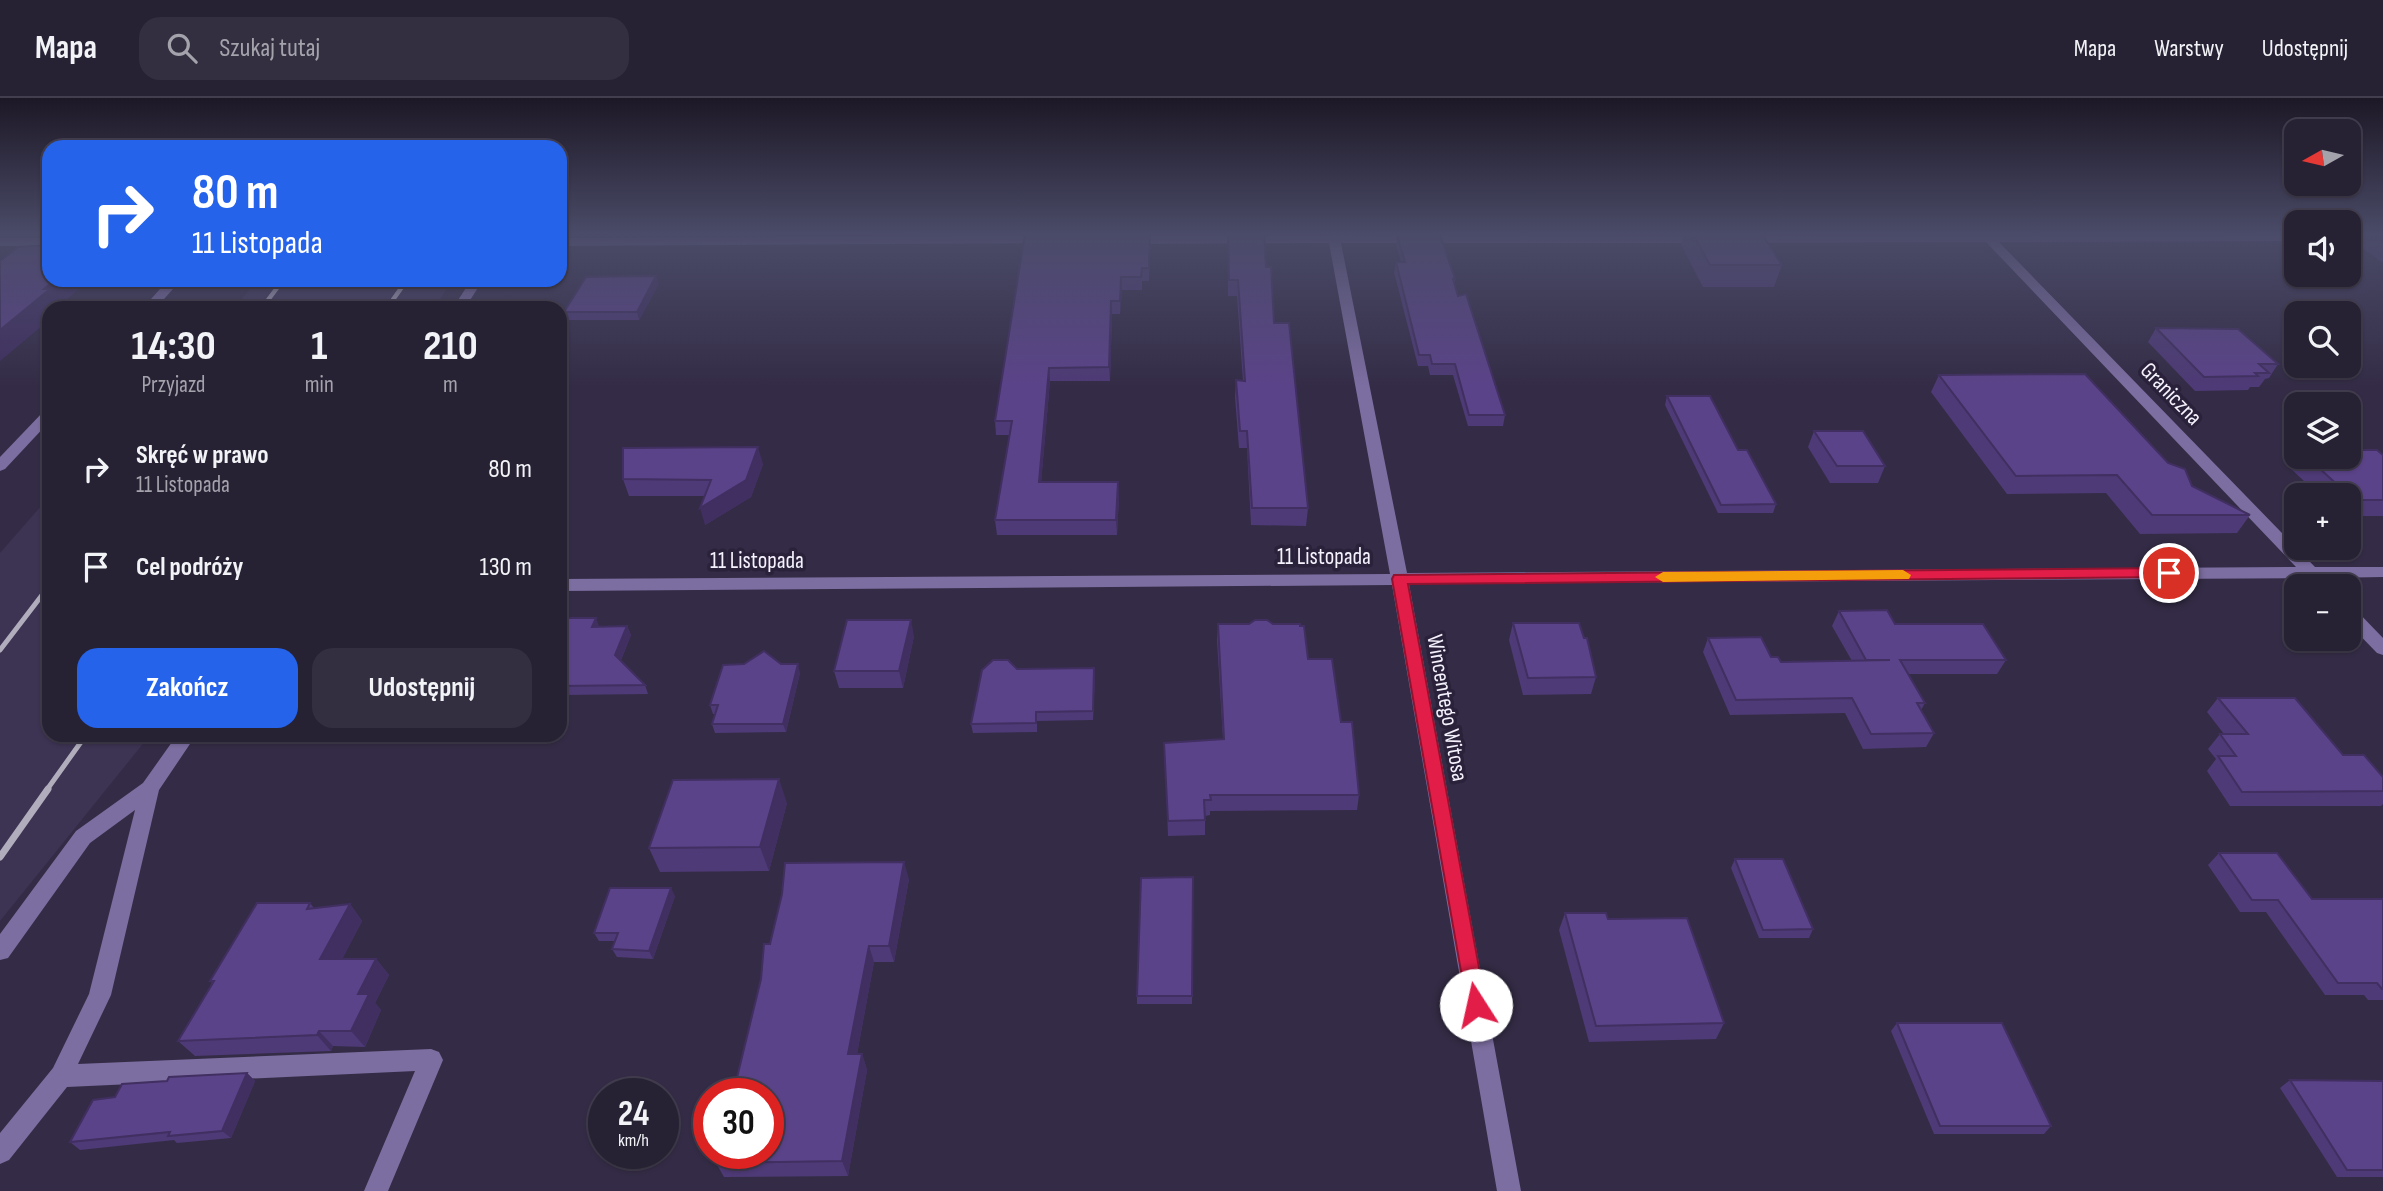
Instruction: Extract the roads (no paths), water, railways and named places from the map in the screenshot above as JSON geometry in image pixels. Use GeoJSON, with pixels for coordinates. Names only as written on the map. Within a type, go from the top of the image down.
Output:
{"type":"FeatureCollection","features":[{"type":"Feature","properties":{"kind":"street","name":"Wincentego Witosa"},"geometry":{"type":"LineString","coordinates":[[1343,285],[1509,1191]]}},
{"type":"Feature","properties":{"kind":"street","name":"Graniczna"},"geometry":{"type":"LineString","coordinates":[[2034,285],[2311,572]]}},
{"type":"Feature","properties":{"kind":"street"},"geometry":{"type":"LineString","coordinates":[[156,301],[168,287]]}},
{"type":"Feature","properties":{"kind":"street"},"geometry":{"type":"LineString","coordinates":[[0,466],[42,421]]}},
{"type":"Feature","properties":{"kind":"street","name":"11 Listopada"},"geometry":{"type":"LineString","coordinates":[[567,585],[2383,572]]}},
{"type":"Feature","properties":{"kind":"street"},"geometry":{"type":"LineString","coordinates":[[2361,626],[2383,649]]}},
{"type":"Feature","properties":{"kind":"street"},"geometry":{"type":"LineString","coordinates":[[0,951],[83,837],[150,788],[182,742]]}},
{"type":"Feature","properties":{"kind":"street"},"geometry":{"type":"LineString","coordinates":[[0,1152],[61,1076],[100,995],[150,788]]}},
{"type":"Feature","properties":{"kind":"street"},"geometry":{"type":"LineString","coordinates":[[61,1076],[431,1060],[376,1191]]}},
{"type":"Feature","properties":{"kind":"railway"},"geometry":{"type":"LineString","coordinates":[[267,301],[278,287]]}},
{"type":"Feature","properties":{"kind":"railway"},"geometry":{"type":"LineString","coordinates":[[392,301],[402,287]]}},
{"type":"Feature","properties":{"kind":"railway"},"geometry":{"type":"LineString","coordinates":[[0,650],[42,595]]}},
{"type":"Feature","properties":{"kind":"railway"},"geometry":{"type":"LineString","coordinates":[[46,791],[81,742]]}},
{"type":"Feature","properties":{"kind":"railway"},"geometry":{"type":"LineString","coordinates":[[0,857],[48,789]]}}]}
